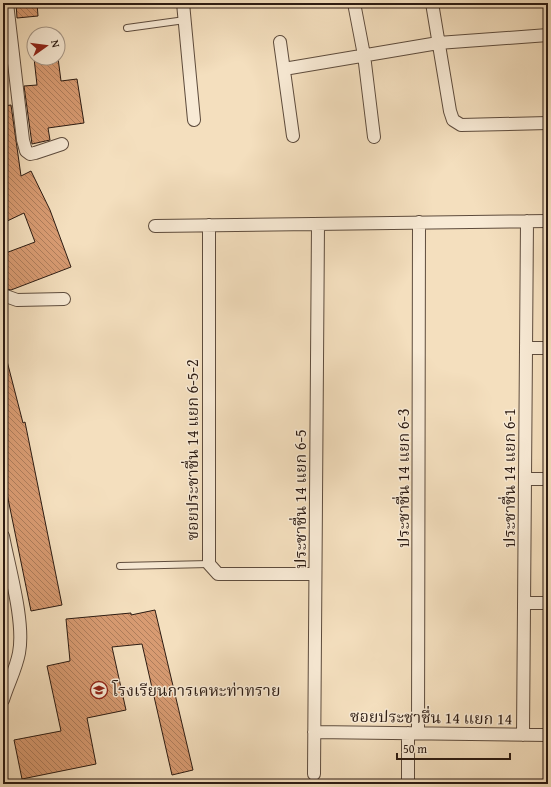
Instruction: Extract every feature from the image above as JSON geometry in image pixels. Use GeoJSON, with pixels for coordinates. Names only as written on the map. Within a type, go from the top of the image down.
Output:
{"type":"FeatureCollection","features":[{"type":"Feature","properties":{"kind":"street"},"geometry":{"type":"LineString","coordinates":[[7,3],[23,140],[26,151],[30,154],[62,144]]}},
{"type":"Feature","properties":{"kind":"street"},"geometry":{"type":"LineString","coordinates":[[183,3],[194,120]]}},
{"type":"Feature","properties":{"kind":"street"},"geometry":{"type":"LineString","coordinates":[[354,3],[364,55],[374,137]]}},
{"type":"Feature","properties":{"kind":"street"},"geometry":{"type":"LineString","coordinates":[[432,3],[450,111],[453,120],[461,125],[548,123]]}},
{"type":"Feature","properties":{"kind":"street"},"geometry":{"type":"LineString","coordinates":[[284,69],[438,43],[548,35]]}},
{"type":"Feature","properties":{"kind":"street"},"geometry":{"type":"LineString","coordinates":[[280,42],[294,136]]}},
{"type":"Feature","properties":{"kind":"street","name":"ประชาชื่น 14 แยก 6-1"},"geometry":{"type":"LineString","coordinates":[[523,735],[526,221]]}},
{"type":"Feature","properties":{"kind":"street"},"geometry":{"type":"LineString","coordinates":[[155,226],[548,221]]}},
{"type":"Feature","properties":{"kind":"street","name":"ประชาชื่น 14 แยก 6-3"},"geometry":{"type":"LineString","coordinates":[[408,784],[413,733],[419,222]]}},
{"type":"Feature","properties":{"kind":"street","name":"ประชาชื่น 14 แยก 6-5"},"geometry":{"type":"LineString","coordinates":[[314,774],[318,224]]}},
{"type":"Feature","properties":{"kind":"street","name":"ซอยประชาชื่น 14 แยก 6-5-2"},"geometry":{"type":"LineString","coordinates":[[208,564],[209,225]]}},
{"type":"Feature","properties":{"kind":"street"},"geometry":{"type":"LineString","coordinates":[[3,295],[17,300],[64,299]]}},
{"type":"Feature","properties":{"kind":"street"},"geometry":{"type":"LineString","coordinates":[[526,348],[548,348]]}},
{"type":"Feature","properties":{"kind":"street"},"geometry":{"type":"LineString","coordinates":[[525,479],[548,479]]}},
{"type":"Feature","properties":{"kind":"street"},"geometry":{"type":"LineString","coordinates":[[3,536],[19,619],[21,639],[19,653],[8,672],[3,700]]}},
{"type":"Feature","properties":{"kind":"street"},"geometry":{"type":"LineString","coordinates":[[208,564],[218,574],[315,574]]}},
{"type":"Feature","properties":{"kind":"street"},"geometry":{"type":"LineString","coordinates":[[524,603],[548,603]]}},
{"type":"Feature","properties":{"kind":"street","name":"ซอยประชาชื่น 14 แยก 14"},"geometry":{"type":"LineString","coordinates":[[314,732],[548,735]]}},
{"type":"Feature","properties":{"kind":"lane"},"geometry":{"type":"LineString","coordinates":[[127,28],[185,20]]}},
{"type":"Feature","properties":{"kind":"lane"},"geometry":{"type":"LineString","coordinates":[[120,566],[208,564]]}},
{"type":"Feature","properties":{"kind":"building"},"geometry":{"type":"Polygon","coordinates":[[[16,3],[37,3],[38,16],[17,18],[16,3]]]}},
{"type":"Feature","properties":{"kind":"building"},"geometry":{"type":"Polygon","coordinates":[[[35,66],[59,66],[61,81],[77,79],[84,123],[48,128],[50,140],[32,144],[24,86],[37,85],[35,66]]]}},
{"type":"Feature","properties":{"kind":"building"},"geometry":{"type":"Polygon","coordinates":[[[11,105],[21,176],[31,171],[50,210],[71,267],[11,290],[3,288],[3,254],[35,242],[24,213],[3,223],[3,106],[11,105]]]}},
{"type":"Feature","properties":{"kind":"building"},"geometry":{"type":"Polygon","coordinates":[[[7,361],[23,423],[25,422],[62,605],[31,611],[3,474],[3,362],[7,361]]]}},
{"type":"Feature","properties":{"kind":"building"},"geometry":{"type":"Polygon","coordinates":[[[155,610],[193,770],[172,775],[142,644],[112,647],[126,710],[87,718],[96,764],[22,779],[14,740],[61,731],[47,666],[70,661],[66,619],[131,613],[131,615],[155,610]]]}},
{"type":"Feature","properties":{"kind":"place","name":"โรงเรียนการเคหะท่าทราย"},"geometry":{"type":"Point","coordinates":[99,690]}}]}
